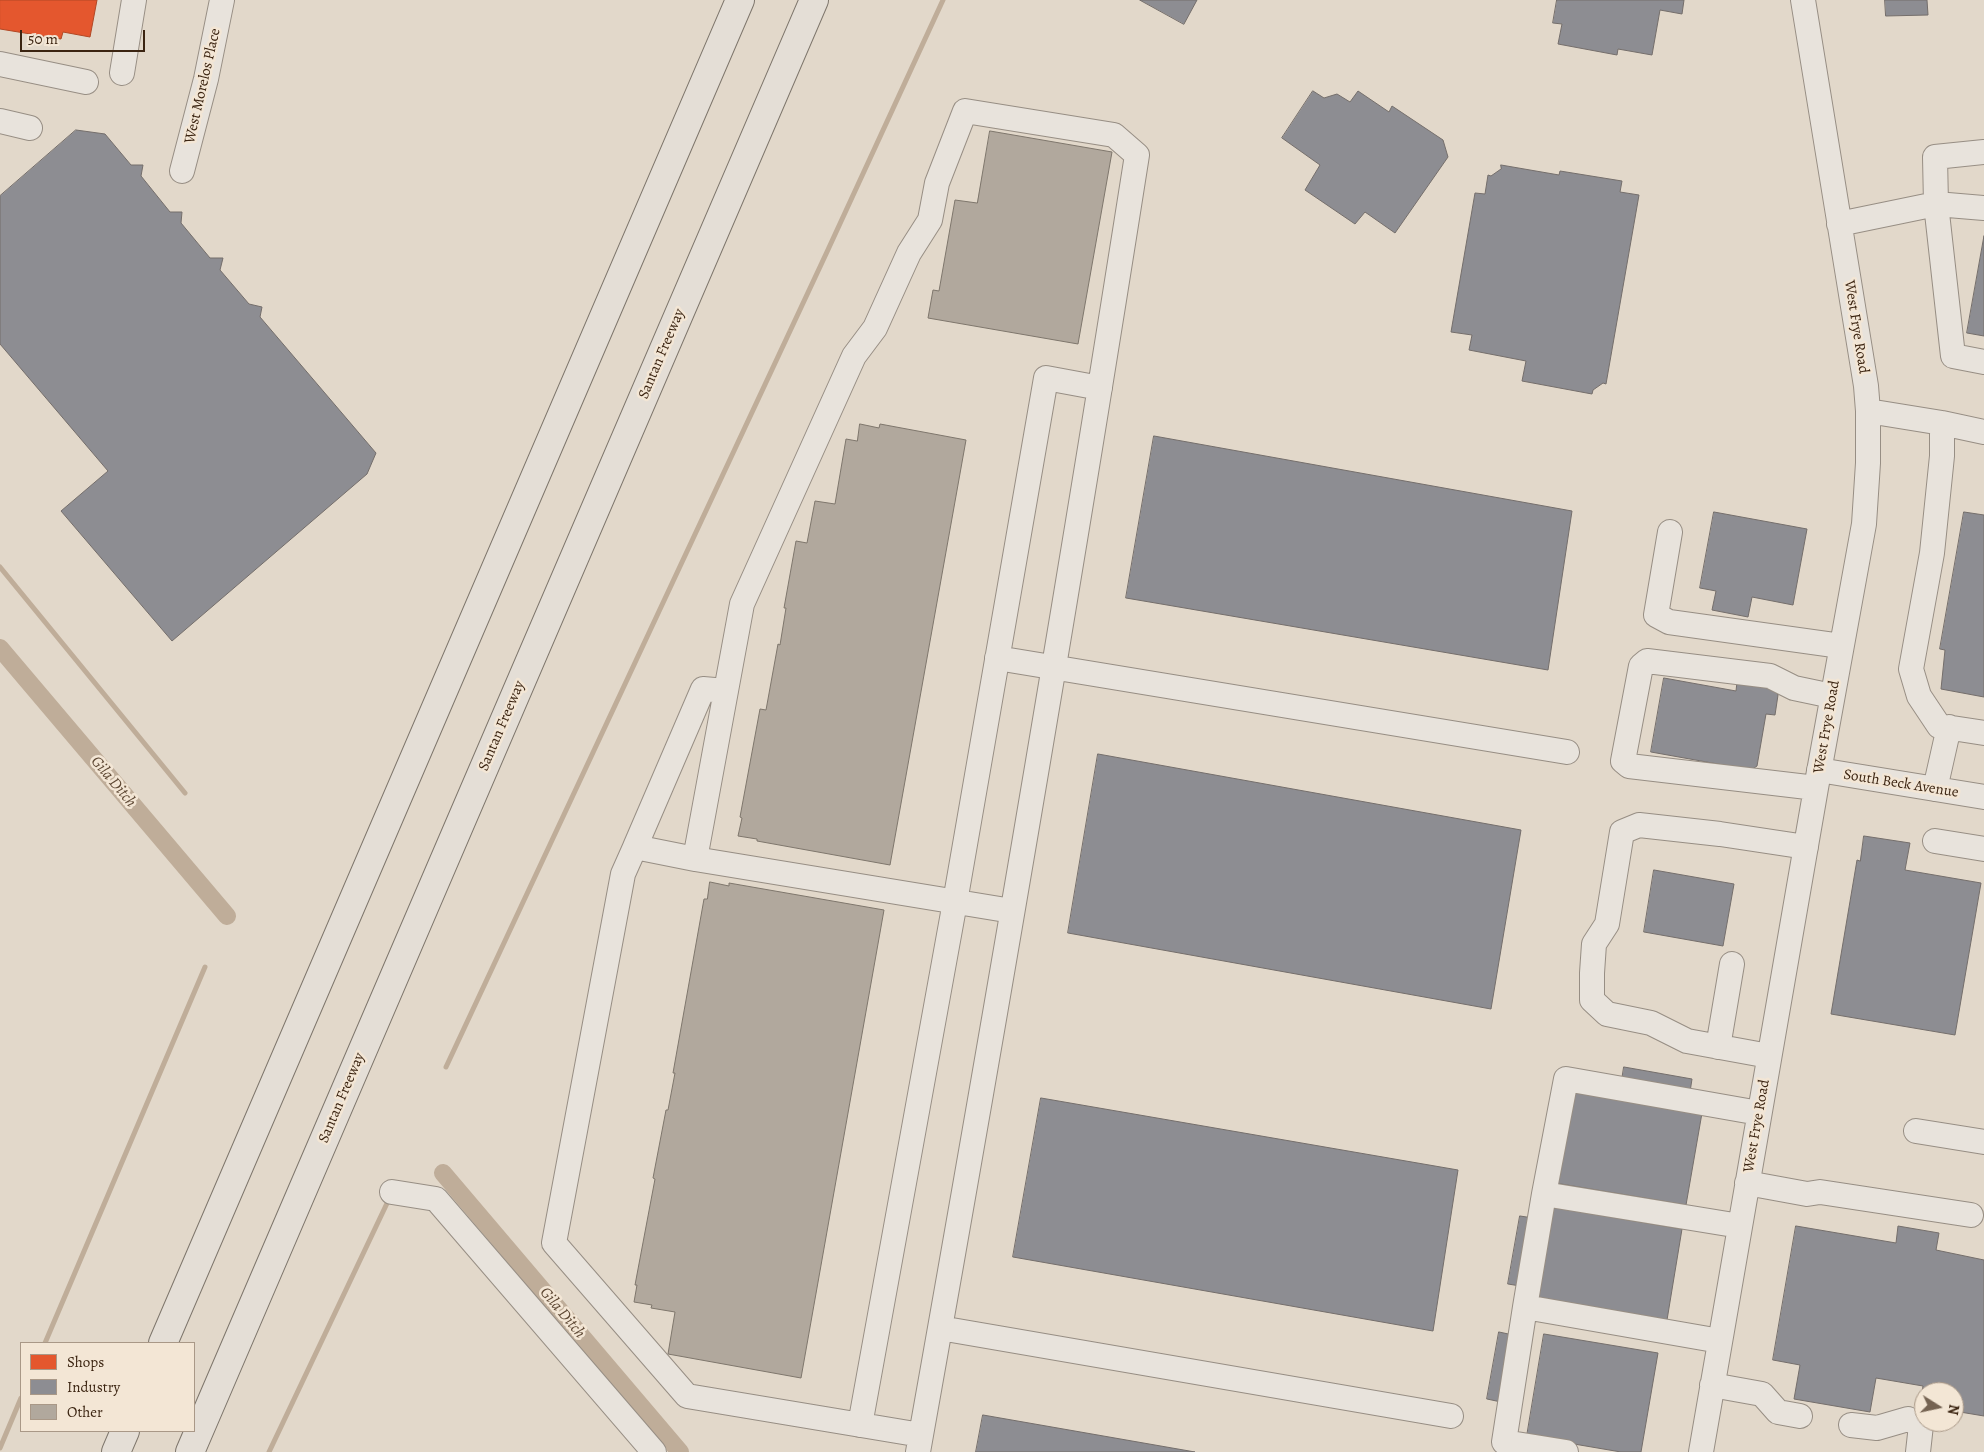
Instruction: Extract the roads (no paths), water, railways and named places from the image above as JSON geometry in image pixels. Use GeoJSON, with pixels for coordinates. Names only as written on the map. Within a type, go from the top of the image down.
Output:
{"type":"FeatureCollection","features":[{"type":"Feature","properties":{"kind":"highway"},"geometry":{"type":"LineString","coordinates":[[163,1342],[740,0]]}},
{"type":"Feature","properties":{"kind":"highway","name":"Santan Freeway"},"geometry":{"type":"LineString","coordinates":[[190,1452],[814,0]]}},
{"type":"Feature","properties":{"kind":"highway"},"geometry":{"type":"LineString","coordinates":[[116,1452],[125,1432]]}},
{"type":"Feature","properties":{"kind":"street"},"geometry":{"type":"LineString","coordinates":[[122,73],[134,0]]}},
{"type":"Feature","properties":{"kind":"street","name":"West Morelos Place"},"geometry":{"type":"LineString","coordinates":[[182,171],[206,79],[222,0]]}},
{"type":"Feature","properties":{"kind":"street","name":"West Frye Road"},"geometry":{"type":"LineString","coordinates":[[1704,1452],[1712,1385],[1817,779],[1864,524],[1868,464],[1868,411],[1840,224],[1803,0]]}},
{"type":"Feature","properties":{"kind":"street"},"geometry":{"type":"LineString","coordinates":[[0,64],[86,82]]}},
{"type":"Feature","properties":{"kind":"street"},"geometry":{"type":"LineString","coordinates":[[695,858],[726,691],[742,604],[854,356],[875,328],[908,253],[930,220],[937,184],[965,111],[1114,135],[1137,155],[1055,668],[919,1444],[860,1425],[687,1396],[554,1243],[623,874],[704,688],[726,691]]}},
{"type":"Feature","properties":{"kind":"street"},"geometry":{"type":"LineString","coordinates":[[0,121],[30,128]]}},
{"type":"Feature","properties":{"kind":"street"},"geometry":{"type":"LineString","coordinates":[[1984,152],[1935,157],[1936,204],[1953,356],[1984,362]]}},
{"type":"Feature","properties":{"kind":"street"},"geometry":{"type":"LineString","coordinates":[[1840,224],[1936,204],[1984,208]]}},
{"type":"Feature","properties":{"kind":"street"},"geometry":{"type":"LineString","coordinates":[[860,1425],[955,902],[1046,378],[1100,388]]}},
{"type":"Feature","properties":{"kind":"street"},"geometry":{"type":"LineString","coordinates":[[1868,411],[1984,432]]}},
{"type":"Feature","properties":{"kind":"street"},"geometry":{"type":"LineString","coordinates":[[1942,423],[1942,456],[1932,554],[1911,669],[1919,696],[1939,726],[1984,733]]}},
{"type":"Feature","properties":{"kind":"street"},"geometry":{"type":"LineString","coordinates":[[1670,532],[1656,615],[1669,622],[1842,646]]}},
{"type":"Feature","properties":{"kind":"street"},"geometry":{"type":"LineString","coordinates":[[997,658],[1567,752]]}},
{"type":"Feature","properties":{"kind":"street","name":"South Beck Avenue"},"geometry":{"type":"LineString","coordinates":[[1832,696],[1794,688],[1770,676],[1647,661],[1641,666],[1623,760],[1629,766],[1935,789],[1984,797]]}},
{"type":"Feature","properties":{"kind":"street"},"geometry":{"type":"LineString","coordinates":[[1935,789],[1949,727]]}},
{"type":"Feature","properties":{"kind":"street"},"geometry":{"type":"LineString","coordinates":[[1769,1056],[1687,1041],[1651,1023],[1607,1014],[1592,1000],[1594,944],[1607,924],[1622,832],[1639,825],[1720,834],[1806,847]]}},
{"type":"Feature","properties":{"kind":"street"},"geometry":{"type":"LineString","coordinates":[[1936,842],[1984,849]]}},
{"type":"Feature","properties":{"kind":"street"},"geometry":{"type":"LineString","coordinates":[[635,848],[1012,912]]}},
{"type":"Feature","properties":{"kind":"street"},"geometry":{"type":"LineString","coordinates":[[1718,1047],[1732,964]]}},
{"type":"Feature","properties":{"kind":"street"},"geometry":{"type":"LineString","coordinates":[[1566,1452],[1503,1447],[1544,1194],[1566,1079],[1759,1113]]}},
{"type":"Feature","properties":{"kind":"street"},"geometry":{"type":"LineString","coordinates":[[1916,1130],[1984,1142]]}},
{"type":"Feature","properties":{"kind":"street"},"geometry":{"type":"LineString","coordinates":[[1747,1183],[1807,1194],[1820,1192],[1971,1215]]}},
{"type":"Feature","properties":{"kind":"street"},"geometry":{"type":"LineString","coordinates":[[392,1192],[436,1199],[654,1452]]}},
{"type":"Feature","properties":{"kind":"street"},"geometry":{"type":"LineString","coordinates":[[1544,1194],[1740,1226]]}},
{"type":"Feature","properties":{"kind":"street"},"geometry":{"type":"LineString","coordinates":[[1525,1308],[1720,1341]]}},
{"type":"Feature","properties":{"kind":"street"},"geometry":{"type":"LineString","coordinates":[[940,1328],[1451,1416]]}},
{"type":"Feature","properties":{"kind":"street"},"geometry":{"type":"LineString","coordinates":[[1712,1385],[1750,1390],[1762,1394],[1778,1412],[1800,1416]]}},
{"type":"Feature","properties":{"kind":"street"},"geometry":{"type":"LineString","coordinates":[[1851,1425],[1877,1428],[1908,1419],[1921,1425],[1918,1452]]}},
{"type":"Feature","properties":{"kind":"waterway"},"geometry":{"type":"LineString","coordinates":[[446,1067],[943,0]]}},
{"type":"Feature","properties":{"kind":"waterway"},"geometry":{"type":"LineString","coordinates":[[0,567],[185,793]]}},
{"type":"Feature","properties":{"kind":"waterway","name":"Gila Ditch"},"geometry":{"type":"LineString","coordinates":[[0,648],[227,916]]}},
{"type":"Feature","properties":{"kind":"waterway"},"geometry":{"type":"LineString","coordinates":[[45,1342],[205,967]]}},
{"type":"Feature","properties":{"kind":"waterway","name":"Gila Ditch"},"geometry":{"type":"LineString","coordinates":[[443,1173],[680,1452]]}},
{"type":"Feature","properties":{"kind":"waterway"},"geometry":{"type":"LineString","coordinates":[[269,1452],[390,1197]]}},
{"type":"Feature","properties":{"kind":"waterway"},"geometry":{"type":"LineString","coordinates":[[0,1448],[20,1400]]}}]}
